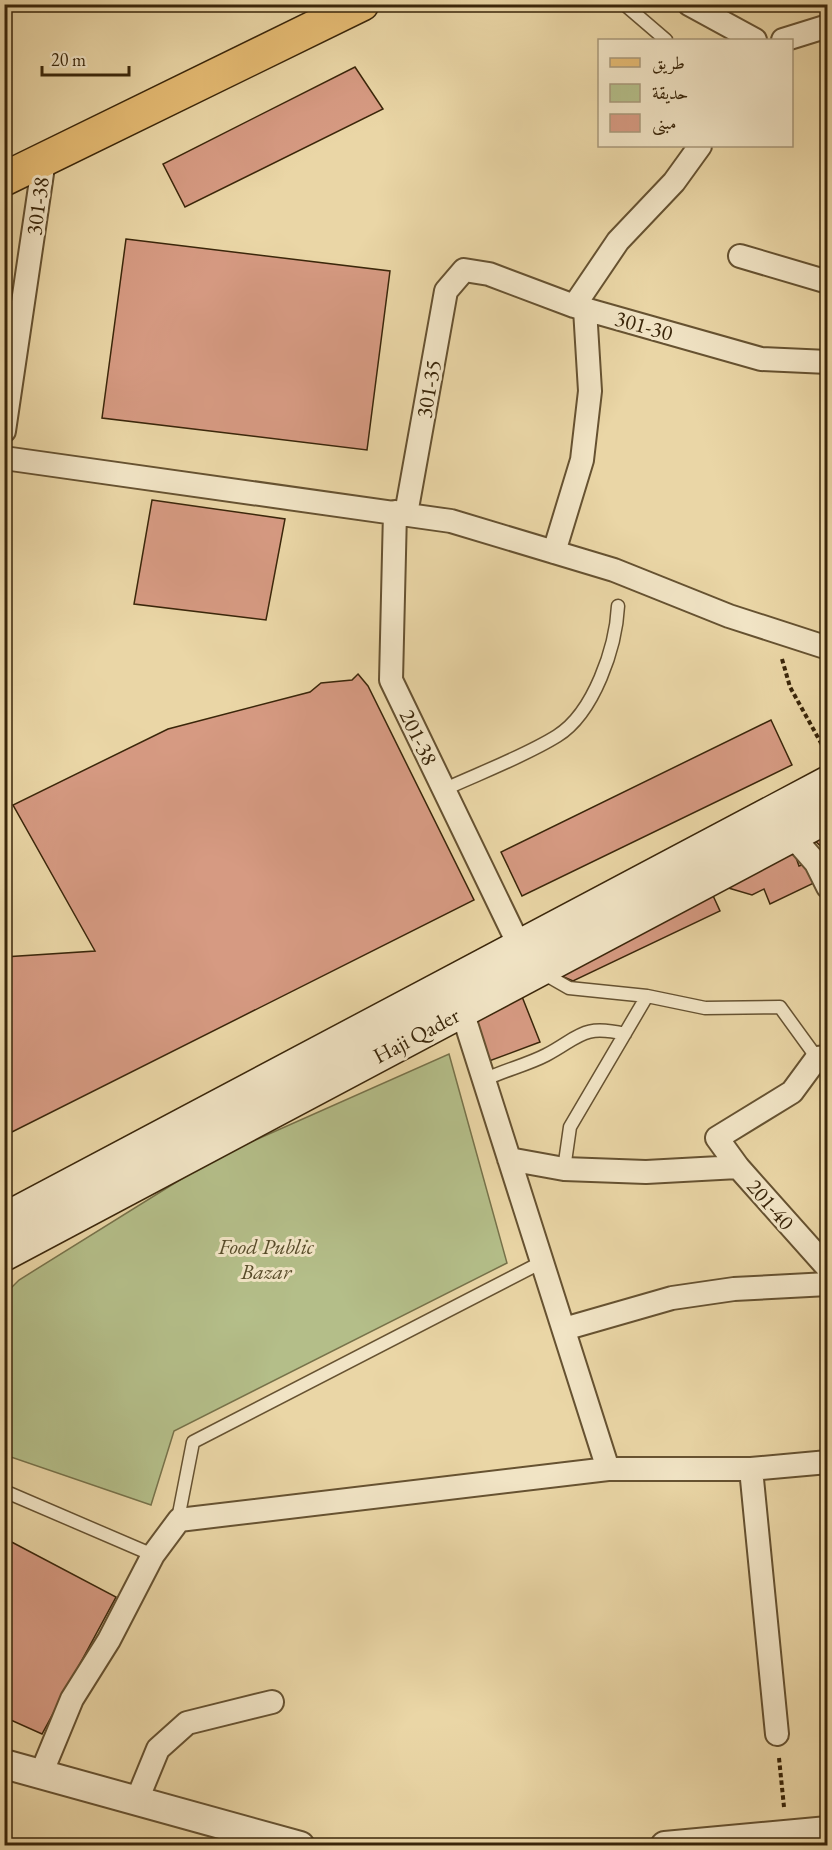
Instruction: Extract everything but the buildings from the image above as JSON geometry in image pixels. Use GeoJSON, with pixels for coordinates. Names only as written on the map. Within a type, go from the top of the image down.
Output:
{"type":"FeatureCollection","features":[{"type":"Feature","properties":{"kind":"main road"},"geometry":{"type":"LineString","coordinates":[[4,179],[362,4]]}},
{"type":"Feature","properties":{"kind":"main road","name":"Haji Qader"},"geometry":{"type":"LineString","coordinates":[[4,1254],[462,1011],[529,957],[828,783]]}},
{"type":"Feature","properties":{"kind":"main road","name":"Haji Qader"},"geometry":{"type":"LineString","coordinates":[[4,1220],[529,957],[778,842],[828,816]]}},
{"type":"Feature","properties":{"kind":"street"},"geometry":{"type":"LineString","coordinates":[[689,4],[699,12],[753,39]]}},
{"type":"Feature","properties":{"kind":"street"},"geometry":{"type":"LineString","coordinates":[[786,39],[828,26]]}},
{"type":"Feature","properties":{"kind":"street"},"geometry":{"type":"LineString","coordinates":[[554,552],[583,449],[591,391],[579,307],[618,241],[674,182],[699,147]]}},
{"type":"Feature","properties":{"kind":"street","name":"301-38"},"geometry":{"type":"LineString","coordinates":[[4,431],[44,160]]}},
{"type":"Feature","properties":{"kind":"street"},"geometry":{"type":"LineString","coordinates":[[740,256],[828,282]]}},
{"type":"Feature","properties":{"kind":"street","name":"301-30"},"geometry":{"type":"LineString","coordinates":[[464,270],[489,274],[579,307],[761,359],[828,362]]}},
{"type":"Feature","properties":{"kind":"street","name":"301-35"},"geometry":{"type":"LineString","coordinates":[[400,513],[446,291],[464,270]]}},
{"type":"Feature","properties":{"kind":"street"},"geometry":{"type":"LineString","coordinates":[[4,458],[451,521],[614,570],[783,635],[828,648]]}},
{"type":"Feature","properties":{"kind":"street","name":"201-38"},"geometry":{"type":"LineString","coordinates":[[400,513],[391,680],[529,957]]}},
{"type":"Feature","properties":{"kind":"street"},"geometry":{"type":"LineString","coordinates":[[778,842],[795,839],[816,863],[828,887]]}},
{"type":"Feature","properties":{"kind":"street"},"geometry":{"type":"LineString","coordinates":[[462,1011],[608,1469]]}},
{"type":"Feature","properties":{"kind":"street","name":"201-40"},"geometry":{"type":"LineString","coordinates":[[822,1058],[792,1092],[717,1138],[738,1167],[828,1268]]}},
{"type":"Feature","properties":{"kind":"street"},"geometry":{"type":"LineString","coordinates":[[509,1159],[564,1169],[646,1172],[738,1167]]}},
{"type":"Feature","properties":{"kind":"street"},"geometry":{"type":"LineString","coordinates":[[564,1329],[672,1298],[734,1288],[828,1284]]}},
{"type":"Feature","properties":{"kind":"street"},"geometry":{"type":"LineString","coordinates":[[41,1774],[72,1700],[109,1640],[153,1556],[179,1520],[608,1469],[751,1469],[828,1462]]}},
{"type":"Feature","properties":{"kind":"street"},"geometry":{"type":"LineString","coordinates":[[751,1469],[777,1734]]}},
{"type":"Feature","properties":{"kind":"street"},"geometry":{"type":"LineString","coordinates":[[137,1800],[158,1749],[187,1723],[272,1702]]}},
{"type":"Feature","properties":{"kind":"street"},"geometry":{"type":"LineString","coordinates":[[4,1764],[300,1845]]}},
{"type":"Feature","properties":{"kind":"street"},"geometry":{"type":"LineString","coordinates":[[665,1845],[828,1831]]}},
{"type":"Feature","properties":{"kind":"lane"},"geometry":{"type":"LineString","coordinates":[[624,4],[665,39]]}},
{"type":"Feature","properties":{"kind":"lane"},"geometry":{"type":"LineString","coordinates":[[445,789],[558,736],[576,720],[592,696],[609,656],[617,629],[618,606]]}},
{"type":"Feature","properties":{"kind":"lane"},"geometry":{"type":"LineString","coordinates":[[529,957],[569,988],[647,996],[705,1008],[780,1007],[822,1058]]}},
{"type":"Feature","properties":{"kind":"lane"},"geometry":{"type":"LineString","coordinates":[[564,1169],[570,1128],[647,996]]}},
{"type":"Feature","properties":{"kind":"lane"},"geometry":{"type":"LineString","coordinates":[[484,1080],[545,1056],[578,1034],[603,1029],[625,1034]]}},
{"type":"Feature","properties":{"kind":"lane"},"geometry":{"type":"LineString","coordinates":[[177,1524],[193,1442],[542,1262]]}},
{"type":"Feature","properties":{"kind":"lane"},"geometry":{"type":"LineString","coordinates":[[4,1491],[153,1556]]}},
{"type":"Feature","properties":{"kind":"path"},"geometry":{"type":"LineString","coordinates":[[783,635],[781,655],[790,687],[828,755]]}},
{"type":"Feature","properties":{"kind":"path"},"geometry":{"type":"LineString","coordinates":[[777,1734],[787,1835]]}},
{"type":"Feature","properties":{"kind":"green space","name":"Food Public Bazar"},"geometry":{"type":"Polygon","coordinates":[[[449,1054],[507,1263],[174,1431],[151,1505],[5,1455],[5,1294],[19,1280],[215,1158],[449,1054]]]}}]}
